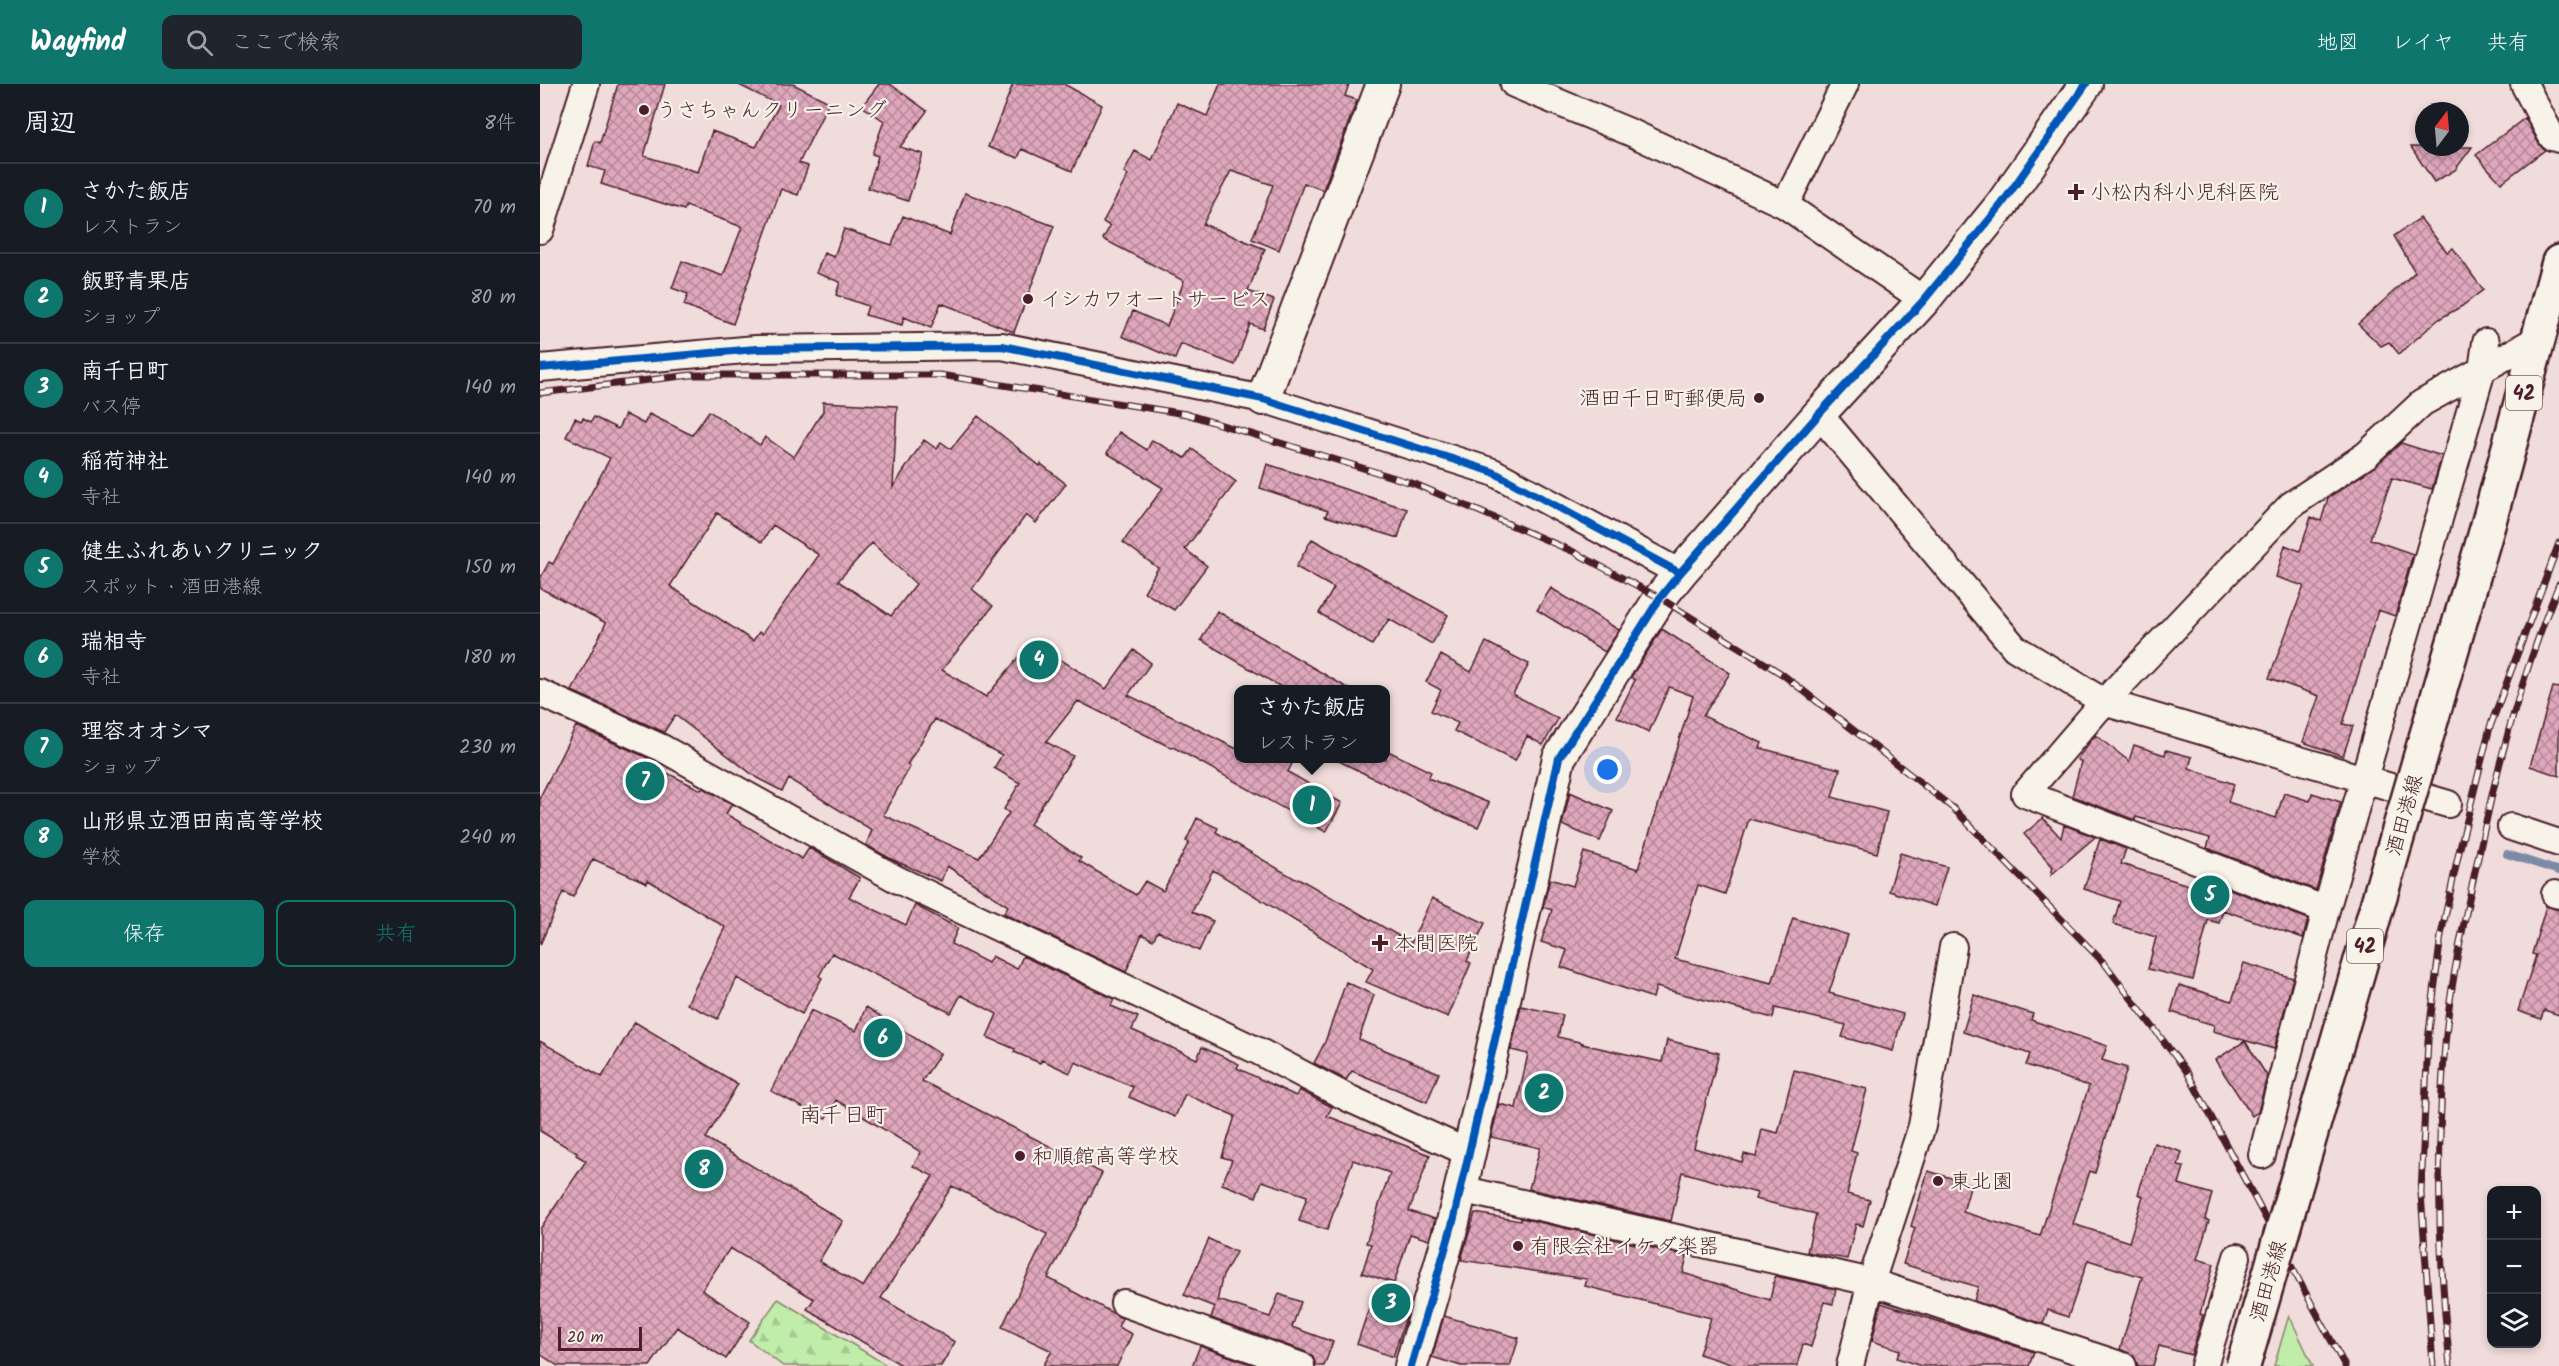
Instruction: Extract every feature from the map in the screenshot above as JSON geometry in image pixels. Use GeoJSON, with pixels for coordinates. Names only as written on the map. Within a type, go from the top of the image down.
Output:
{"type":"FeatureCollection","features":[{"type":"Feature","properties":{"kind":"main road","name":"酒田港線"},"geometry":{"type":"LineString","coordinates":[[2243,1366],[2488,525],[2559,262]]}},
{"type":"Feature","properties":{"kind":"street"},"geometry":{"type":"LineString","coordinates":[[540,230],[544,202],[586,84]]}},
{"type":"Feature","properties":{"kind":"street"},"geometry":{"type":"LineString","coordinates":[[1263,399],[1383,84]]}},
{"type":"Feature","properties":{"kind":"street"},"geometry":{"type":"LineString","coordinates":[[1514,84],[1632,133],[1785,205],[1924,300]]}},
{"type":"Feature","properties":{"kind":"street"},"geometry":{"type":"LineString","coordinates":[[1785,205],[1845,84]]}},
{"type":"Feature","properties":{"kind":"street"},"geometry":{"type":"LineString","coordinates":[[1411,1366],[1469,1153],[1559,758],[1660,598],[1819,414],[1924,300],[2002,204],[2086,84]]}},
{"type":"Feature","properties":{"kind":"street"},"geometry":{"type":"LineString","coordinates":[[2524,84],[2552,137],[2559,139]]}},
{"type":"Feature","properties":{"kind":"street"},"geometry":{"type":"LineString","coordinates":[[2326,909],[2025,794],[2104,702],[2291,505],[2366,455],[2422,403],[2539,338]]}},
{"type":"Feature","properties":{"kind":"street"},"geometry":{"type":"LineString","coordinates":[[2262,1155],[2326,909],[2482,370],[2486,342]]}},
{"type":"Feature","properties":{"kind":"street"},"geometry":{"type":"LineString","coordinates":[[540,368],[756,349],[1002,346],[1263,399],[1493,472],[1680,573]]}},
{"type":"Feature","properties":{"kind":"street"},"geometry":{"type":"LineString","coordinates":[[1819,414],[2015,648],[2104,702],[2448,804]]}},
{"type":"Feature","properties":{"kind":"street"},"geometry":{"type":"LineString","coordinates":[[540,693],[662,748],[898,880],[1258,1051],[1348,1098],[1469,1153]]}},
{"type":"Feature","properties":{"kind":"street"},"geometry":{"type":"LineString","coordinates":[[2511,827],[2559,843]]}},
{"type":"Feature","properties":{"kind":"street"},"geometry":{"type":"LineString","coordinates":[[1850,1366],[1871,1282],[1922,1126],[1953,947]]}},
{"type":"Feature","properties":{"kind":"street"},"geometry":{"type":"LineString","coordinates":[[1460,1189],[1871,1282],[2123,1366]]}},
{"type":"Feature","properties":{"kind":"street"},"geometry":{"type":"LineString","coordinates":[[2204,1366],[2237,1257]]}},
{"type":"Feature","properties":{"kind":"street"},"geometry":{"type":"LineString","coordinates":[[1124,1303],[1301,1366]]}},
{"type":"Feature","properties":{"kind":"green space"},"geometry":{"type":"Polygon","coordinates":[[[778,1299],[888,1366],[783,1366],[749,1340],[778,1299]]]}},
{"type":"Feature","properties":{"kind":"green space"},"geometry":{"type":"Polygon","coordinates":[[[2289,1315],[2313,1366],[2274,1366],[2289,1315]]]}},
{"type":"Feature","properties":{"kind":"building"},"geometry":{"type":"Polygon","coordinates":[[[618,84],[665,84],[644,156],[698,172],[712,131],[756,147],[779,105],[737,84],[793,84],[829,102],[799,163],[808,166],[798,195],[781,189],[733,324],[684,305],[688,294],[672,288],[682,261],[723,276],[742,227],[686,206],[684,210],[601,184],[605,171],[588,166],[595,141],[600,143],[618,84]]]}},
{"type":"Feature","properties":{"kind":"building"},"geometry":{"type":"Polygon","coordinates":[[[879,84],[890,84],[927,111],[900,147],[923,154],[908,201],[868,188],[878,156],[872,154],[884,121],[862,106],[879,84]]]}},
{"type":"Feature","properties":{"kind":"building"},"geometry":{"type":"Polygon","coordinates":[[[1013,84],[1064,84],[1102,105],[1072,171],[1022,149],[1018,158],[988,147],[1013,84]]]}},
{"type":"Feature","properties":{"kind":"building"},"geometry":{"type":"Polygon","coordinates":[[[1220,84],[1349,84],[1345,96],[1357,100],[1323,190],[1304,183],[1279,250],[1252,239],[1273,185],[1231,171],[1203,224],[1265,249],[1248,291],[1274,300],[1263,329],[1250,324],[1235,365],[1181,344],[1175,359],[1122,336],[1133,311],[1167,326],[1184,281],[1103,239],[1110,226],[1103,222],[1128,175],[1124,172],[1135,151],[1152,160],[1177,103],[1207,116],[1220,84]]]}},
{"type":"Feature","properties":{"kind":"building"},"geometry":{"type":"Polygon","coordinates":[[[2525,118],[2539,144],[2545,150],[2501,183],[2476,155],[2525,118]]]}},
{"type":"Feature","properties":{"kind":"building"},"geometry":{"type":"Polygon","coordinates":[[[2417,156],[2465,156],[2455,170],[2434,182],[2417,156]]]}},
{"type":"Feature","properties":{"kind":"building"},"geometry":{"type":"Polygon","coordinates":[[[965,193],[1054,226],[1014,332],[941,303],[931,328],[904,317],[902,325],[865,315],[868,306],[836,295],[840,282],[816,273],[824,253],[834,257],[844,229],[892,245],[903,216],[950,235],[965,193]]]}},
{"type":"Feature","properties":{"kind":"building"},"geometry":{"type":"Polygon","coordinates":[[[2420,218],[2447,252],[2453,248],[2483,290],[2462,306],[2439,319],[2399,354],[2389,342],[2381,346],[2358,324],[2415,272],[2394,236],[2420,218]]]}},
{"type":"Feature","properties":{"kind":"building"},"geometry":{"type":"Polygon","coordinates":[[[823,402],[897,406],[893,487],[924,440],[937,449],[941,442],[951,449],[978,416],[1066,484],[1036,523],[1026,515],[972,589],[993,606],[942,670],[986,697],[1032,641],[1106,689],[1134,650],[1151,663],[1128,695],[1234,748],[1234,763],[1292,763],[1288,772],[1342,803],[1326,832],[1173,747],[1078,701],[1046,742],[1073,756],[1030,824],[1081,858],[1079,861],[1136,895],[1145,881],[1163,891],[1189,842],[1186,841],[1197,818],[1218,828],[1216,832],[1297,880],[1298,878],[1411,943],[1432,898],[1485,923],[1467,961],[1471,963],[1448,1017],[1366,982],[1373,969],[1213,870],[1192,912],[1213,921],[1199,951],[1158,931],[1153,940],[1142,934],[1126,972],[1004,913],[1008,906],[947,866],[941,881],[891,859],[866,845],[872,830],[789,779],[782,791],[757,778],[675,715],[664,732],[572,691],[606,623],[540,588],[540,579],[549,562],[553,564],[610,458],[566,437],[575,418],[581,421],[583,418],[591,422],[594,417],[618,429],[625,414],[644,424],[649,414],[692,435],[709,411],[760,445],[765,437],[794,457],[823,411],[823,402]],[[717,513],[670,586],[753,641],[759,632],[762,634],[819,555],[773,525],[762,542],[717,513]],[[872,543],[838,581],[891,616],[916,584],[872,543]],[[935,719],[907,765],[910,767],[883,815],[979,858],[1009,813],[1004,809],[1020,783],[994,768],[1002,755],[935,719]]]}},
{"type":"Feature","properties":{"kind":"building"},"geometry":{"type":"Polygon","coordinates":[[[1119,432],[1147,450],[1152,440],[1185,458],[1192,449],[1236,482],[1185,549],[1207,566],[1174,610],[1144,592],[1158,568],[1123,542],[1163,488],[1107,453],[1119,432]]]}},
{"type":"Feature","properties":{"kind":"building"},"geometry":{"type":"Polygon","coordinates":[[[2401,443],[2442,456],[2432,489],[2392,478],[2370,539],[2413,554],[2395,616],[2378,610],[2343,724],[2353,726],[2343,756],[2303,742],[2319,696],[2269,678],[2304,586],[2276,577],[2285,545],[2300,551],[2311,517],[2321,521],[2328,498],[2374,467],[2401,443]]]}},
{"type":"Feature","properties":{"kind":"building"},"geometry":{"type":"Polygon","coordinates":[[[1267,464],[1407,509],[1398,538],[1325,516],[1328,511],[1260,488],[1267,464]]]}},
{"type":"Feature","properties":{"kind":"building"},"geometry":{"type":"Polygon","coordinates":[[[1312,539],[1448,615],[1432,644],[1389,619],[1372,645],[1319,613],[1334,588],[1296,567],[1312,539]]]}},
{"type":"Feature","properties":{"kind":"building"},"geometry":{"type":"Polygon","coordinates":[[[1551,588],[1619,630],[1605,652],[1537,610],[1551,588]]]}},
{"type":"Feature","properties":{"kind":"building"},"geometry":{"type":"Polygon","coordinates":[[[1217,611],[1343,685],[1278,685],[1201,640],[1217,611]]]}},
{"type":"Feature","properties":{"kind":"building"},"geometry":{"type":"Polygon","coordinates":[[[1662,629],[1730,673],[1703,716],[1762,743],[1760,748],[1840,769],[1832,797],[1887,812],[1877,853],[1749,819],[1725,894],[1698,885],[1675,959],[1772,983],[1793,918],[1848,935],[1829,993],[1903,1014],[1893,1051],[1842,1037],[1846,1025],[1775,1008],[1773,1018],[1656,987],[1653,998],[1561,967],[1567,950],[1541,942],[1552,910],[1543,907],[1550,879],[1573,886],[1584,852],[1638,869],[1693,696],[1669,687],[1649,732],[1617,717],[1635,680],[1631,677],[1662,629]]]}},
{"type":"Feature","properties":{"kind":"building"},"geometry":{"type":"Polygon","coordinates":[[[1486,642],[1529,664],[1513,694],[1558,719],[1543,745],[1527,736],[1515,761],[1454,731],[1458,723],[1431,711],[1441,690],[1426,682],[1441,655],[1471,672],[1486,642]]]}},
{"type":"Feature","properties":{"kind":"building"},"geometry":{"type":"Polygon","coordinates":[[[2553,687],[2559,688],[2559,776],[2530,766],[2553,687]]]}},
{"type":"Feature","properties":{"kind":"building"},"geometry":{"type":"Polygon","coordinates":[[[576,726],[648,758],[645,762],[701,790],[703,788],[732,804],[726,814],[802,859],[809,848],[860,878],[849,897],[906,925],[915,905],[958,928],[951,944],[988,963],[992,956],[1017,969],[1023,956],[1114,999],[1111,1006],[1138,1017],[1132,1030],[1197,1059],[1202,1047],[1239,1064],[1237,1068],[1296,1096],[1299,1090],[1332,1107],[1327,1116],[1430,1155],[1409,1211],[1435,1219],[1429,1240],[1410,1234],[1394,1283],[1362,1273],[1371,1244],[1366,1243],[1390,1173],[1353,1160],[1327,1230],[1299,1221],[1307,1196],[1262,1181],[1256,1197],[1222,1184],[1232,1160],[1222,1157],[1235,1116],[1185,1094],[1175,1117],[1129,1097],[1133,1087],[1075,1062],[1070,1073],[1042,1060],[1040,1063],[987,1037],[997,1014],[961,995],[951,1013],[832,953],[819,976],[822,978],[802,1014],[737,978],[718,1019],[687,1004],[725,927],[648,880],[647,883],[593,859],[573,897],[563,892],[540,945],[540,797],[576,726]]]}},
{"type":"Feature","properties":{"kind":"building"},"geometry":{"type":"Polygon","coordinates":[[[2095,735],[2129,761],[2134,745],[2165,755],[2166,750],[2192,757],[2189,768],[2234,784],[2228,802],[2276,818],[2284,793],[2310,801],[2312,793],[2341,802],[2316,890],[2207,848],[2210,838],[2136,817],[2135,820],[2072,796],[2081,762],[2077,759],[2095,735]]]}},
{"type":"Feature","properties":{"kind":"building"},"geometry":{"type":"Polygon","coordinates":[[[1390,752],[1431,772],[1428,778],[1489,803],[1478,827],[1444,813],[1343,763],[1390,763],[1390,752]]]}},
{"type":"Feature","properties":{"kind":"building"},"geometry":{"type":"Polygon","coordinates":[[[1570,792],[1613,811],[1600,841],[1562,825],[1570,792]]]}},
{"type":"Feature","properties":{"kind":"building"},"geometry":{"type":"Polygon","coordinates":[[[2043,818],[2061,838],[2064,825],[2095,837],[2051,875],[2053,867],[2024,834],[2043,818]]]}},
{"type":"Feature","properties":{"kind":"building"},"geometry":{"type":"Polygon","coordinates":[[[2100,839],[2126,849],[2121,864],[2195,887],[2198,877],[2308,919],[2303,938],[2223,910],[2219,923],[2208,920],[2193,980],[2148,969],[2156,937],[2113,924],[2120,901],[2084,889],[2100,839]]]}},
{"type":"Feature","properties":{"kind":"building"},"geometry":{"type":"Polygon","coordinates":[[[1900,853],[1947,867],[1935,906],[1889,891],[1900,853]]]}},
{"type":"Feature","properties":{"kind":"building"},"geometry":{"type":"Polygon","coordinates":[[[2546,906],[2559,910],[2559,1015],[2544,1010],[2541,1019],[2518,1011],[2536,955],[2532,954],[2546,906]]]}},
{"type":"Feature","properties":{"kind":"building"},"geometry":{"type":"Polygon","coordinates":[[[2244,963],[2293,978],[2274,1049],[2213,1031],[2214,1025],[2171,1012],[2179,985],[2232,1001],[2244,963]]]}},
{"type":"Feature","properties":{"kind":"building"},"geometry":{"type":"Polygon","coordinates":[[[1346,982],[1374,995],[1359,1039],[1439,1073],[1427,1102],[1352,1071],[1346,1080],[1314,1063],[1325,1042],[1346,982]]]}},
{"type":"Feature","properties":{"kind":"building"},"geometry":{"type":"Polygon","coordinates":[[[1974,995],[2033,1014],[2031,1020],[2107,1046],[2102,1060],[2127,1068],[2095,1173],[2090,1171],[2073,1224],[2129,1242],[2143,1196],[2138,1194],[2154,1143],[2182,1152],[2178,1166],[2184,1167],[2179,1184],[2212,1194],[2205,1219],[2209,1221],[2197,1259],[2214,1264],[2200,1314],[2203,1315],[2191,1355],[2159,1346],[2153,1366],[2138,1366],[2134,1356],[2120,1349],[2142,1277],[2088,1260],[2068,1317],[2048,1310],[2043,1324],[1974,1301],[1978,1287],[1903,1264],[1915,1228],[1911,1226],[1928,1171],[1971,1184],[1963,1212],[2040,1236],[2089,1086],[2026,1065],[2030,1054],[1963,1032],[1974,995]]]}},
{"type":"Feature","properties":{"kind":"building"},"geometry":{"type":"Polygon","coordinates":[[[1521,1006],[1563,1015],[1558,1037],[1582,1044],[1662,1062],[1667,1040],[1719,1053],[1694,1148],[1742,1162],[1744,1154],[1756,1157],[1762,1129],[1778,1133],[1794,1070],[1867,1089],[1851,1151],[1857,1153],[1847,1194],[1870,1200],[1863,1226],[1856,1224],[1847,1259],[1807,1252],[1816,1214],[1755,1199],[1757,1193],[1682,1172],[1671,1221],[1529,1189],[1540,1148],[1491,1137],[1499,1104],[1516,1108],[1528,1054],[1511,1050],[1521,1006]]]}},
{"type":"Feature","properties":{"kind":"building"},"geometry":{"type":"Polygon","coordinates":[[[866,1007],[940,1054],[922,1081],[1102,1173],[1048,1278],[1122,1318],[1118,1327],[1132,1334],[1117,1366],[1043,1366],[1052,1351],[1002,1327],[1047,1234],[952,1186],[881,1298],[955,1342],[941,1366],[903,1366],[807,1309],[814,1299],[730,1248],[702,1290],[750,1322],[726,1359],[677,1327],[650,1366],[558,1366],[540,1354],[540,1229],[586,1161],[540,1131],[540,1041],[602,1077],[635,1022],[738,1084],[706,1138],[843,1221],[819,1261],[863,1287],[933,1176],[913,1166],[921,1152],[836,1100],[825,1119],[771,1091],[811,1010],[856,1031],[866,1007]]]}},
{"type":"Feature","properties":{"kind":"building"},"geometry":{"type":"Polygon","coordinates":[[[2245,1041],[2267,1076],[2258,1112],[2252,1116],[2215,1060],[2245,1041]]]}},
{"type":"Feature","properties":{"kind":"building"},"geometry":{"type":"Polygon","coordinates":[[[1475,1213],[1520,1221],[1521,1218],[1687,1256],[1683,1273],[1770,1300],[1775,1276],[1836,1289],[1833,1304],[1824,1302],[1811,1347],[1803,1344],[1797,1366],[1737,1366],[1699,1354],[1711,1318],[1585,1286],[1587,1279],[1461,1260],[1475,1213]]]}},
{"type":"Feature","properties":{"kind":"building"},"geometry":{"type":"Polygon","coordinates":[[[1209,1239],[1236,1252],[1222,1278],[1217,1302],[1218,1300],[1270,1317],[1279,1294],[1301,1302],[1292,1327],[1333,1342],[1324,1366],[1316,1366],[1313,1357],[1306,1352],[1211,1318],[1215,1307],[1184,1295],[1209,1239]]]}},
{"type":"Feature","properties":{"kind":"building"},"geometry":{"type":"Polygon","coordinates":[[[1372,1299],[1408,1311],[1393,1357],[1357,1344],[1372,1299]]]}},
{"type":"Feature","properties":{"kind":"building"},"geometry":{"type":"Polygon","coordinates":[[[1881,1303],[2034,1352],[2029,1366],[1921,1366],[1897,1358],[1900,1350],[1872,1341],[1881,1303]]]}},
{"type":"Feature","properties":{"kind":"building"},"geometry":{"type":"Polygon","coordinates":[[[1444,1316],[1519,1338],[1510,1366],[1461,1366],[1432,1357],[1444,1316]]]}},
{"type":"Feature","properties":{"kind":"building"},"geometry":{"type":"Polygon","coordinates":[[[1200,1346],[1256,1366],[1192,1366],[1200,1346]]]}},
{"type":"Feature","properties":{"kind":"waterway"},"geometry":{"type":"LineString","coordinates":[[2507,854],[2559,871]]}},
{"type":"Feature","properties":{"kind":"railway"},"geometry":{"type":"LineString","coordinates":[[540,393],[691,375],[940,375],[1186,414],[1415,484],[1572,551],[1660,598],[1782,674],[1954,809],[2105,964],[2187,1072],[2345,1366]]}},
{"type":"Feature","properties":{"kind":"railway"},"geometry":{"type":"LineString","coordinates":[[2433,1366],[2421,1193],[2428,1040],[2441,935],[2490,727],[2559,543]]}},
{"type":"Feature","properties":{"kind":"railway"},"geometry":{"type":"LineString","coordinates":[[2450,1366],[2443,1286],[2439,1165],[2442,1085],[2451,992],[2498,771],[2525,676],[2559,584]]}},
{"type":"Feature","properties":{"kind":"cycle path"},"geometry":{"type":"LineString","coordinates":[[1411,1366],[1453,1222],[1559,758],[1660,598],[1819,414],[1924,300],[2002,204],[2086,84]]}},
{"type":"Feature","properties":{"kind":"cycle path"},"geometry":{"type":"LineString","coordinates":[[540,368],[756,349],[1002,346],[1263,399],[1493,472],[1680,573]]}},
{"type":"Feature","properties":{"kind":"place","name":"うさちゃんクリーニング"},"geometry":{"type":"Point","coordinates":[644,110]}},
{"type":"Feature","properties":{"kind":"place","name":"小松内科小児科医院"},"geometry":{"type":"Point","coordinates":[2076,192]}},
{"type":"Feature","properties":{"kind":"place","name":"イシカワオートサービス"},"geometry":{"type":"Point","coordinates":[1028,299]}},
{"type":"Feature","properties":{"kind":"place","name":"酒田千日町郵便局"},"geometry":{"type":"Point","coordinates":[1759,398]}},
{"type":"Feature","properties":{"kind":"place","name":"稲荷神社"},"geometry":{"type":"Point","coordinates":[1039,660]}},
{"type":"Feature","properties":{"kind":"place","name":"理容オオシマ"},"geometry":{"type":"Point","coordinates":[645,781]}},
{"type":"Feature","properties":{"kind":"place","name":"さかた飯店"},"geometry":{"type":"Point","coordinates":[1312,805]}},
{"type":"Feature","properties":{"kind":"place","name":"健生ふれあいクリニック"},"geometry":{"type":"Point","coordinates":[2210,895]}},
{"type":"Feature","properties":{"kind":"place","name":"本間医院"},"geometry":{"type":"Point","coordinates":[1380,943]}},
{"type":"Feature","properties":{"kind":"place","name":"瑞相寺"},"geometry":{"type":"Point","coordinates":[883,1038]}},
{"type":"Feature","properties":{"kind":"place","name":"飯野青果店"},"geometry":{"type":"Point","coordinates":[1544,1093]}},
{"type":"Feature","properties":{"kind":"place","name":"和順館高等学校"},"geometry":{"type":"Point","coordinates":[1020,1156]}},
{"type":"Feature","properties":{"kind":"place","name":"山形県立酒田南高等学校"},"geometry":{"type":"Point","coordinates":[704,1169]}},
{"type":"Feature","properties":{"kind":"place","name":"東北園"},"geometry":{"type":"Point","coordinates":[1938,1181]}},
{"type":"Feature","properties":{"kind":"place","name":"有限会社イケダ楽器"},"geometry":{"type":"Point","coordinates":[1518,1246]}},
{"type":"Feature","properties":{"kind":"place","name":"南千日町"},"geometry":{"type":"Point","coordinates":[1391,1303]}},
{"type":"Feature","properties":{"kind":"district","name":"南千日町"},"geometry":{"type":"Point","coordinates":[843,1114]}}]}
